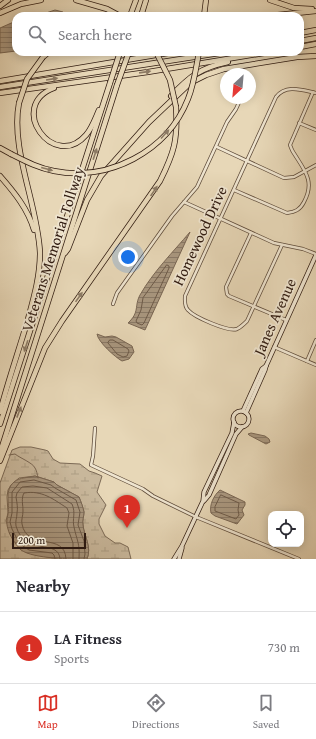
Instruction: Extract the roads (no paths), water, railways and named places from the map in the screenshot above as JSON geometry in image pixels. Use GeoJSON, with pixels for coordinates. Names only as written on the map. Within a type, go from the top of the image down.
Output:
{"type":"FeatureCollection","features":[{"type":"Feature","properties":{"kind":"highway"},"geometry":{"type":"LineString","coordinates":[[0,6],[8,0]]}},
{"type":"Feature","properties":{"kind":"highway"},"geometry":{"type":"LineString","coordinates":[[0,13],[21,4],[41,0]]}},
{"type":"Feature","properties":{"kind":"highway"},"geometry":{"type":"LineString","coordinates":[[76,0],[113,12]]}},
{"type":"Feature","properties":{"kind":"highway"},"geometry":{"type":"LineString","coordinates":[[132,12],[136,0]]}},
{"type":"Feature","properties":{"kind":"highway"},"geometry":{"type":"LineString","coordinates":[[142,12],[146,0]]}},
{"type":"Feature","properties":{"kind":"highway"},"geometry":{"type":"LineString","coordinates":[[205,12],[206,0]]}},
{"type":"Feature","properties":{"kind":"highway"},"geometry":{"type":"LineString","coordinates":[[270,0],[294,8],[316,10]]}},
{"type":"Feature","properties":{"kind":"highway"},"geometry":{"type":"LineString","coordinates":[[300,12],[316,10]]}},
{"type":"Feature","properties":{"kind":"highway"},"geometry":{"type":"LineString","coordinates":[[304,32],[316,30]]}},
{"type":"Feature","properties":{"kind":"highway"},"geometry":{"type":"LineString","coordinates":[[304,40],[316,38]]}},
{"type":"Feature","properties":{"kind":"highway"},"geometry":{"type":"LineString","coordinates":[[304,46],[316,44]]}},
{"type":"Feature","properties":{"kind":"highway"},"geometry":{"type":"LineString","coordinates":[[0,412],[36,292],[40,270],[40,251],[18,136],[17,119],[19,103],[27,79],[44,56]]}},
{"type":"Feature","properties":{"kind":"highway","name":"Veterans Memorial Tollway"},"geometry":{"type":"LineString","coordinates":[[0,424],[119,56]]}},
{"type":"Feature","properties":{"kind":"highway","name":"Veterans Memorial Tollway"},"geometry":{"type":"LineString","coordinates":[[0,452],[128,56]]}},
{"type":"Feature","properties":{"kind":"highway"},"geometry":{"type":"LineString","coordinates":[[0,81],[150,56]]}},
{"type":"Feature","properties":{"kind":"highway"},"geometry":{"type":"LineString","coordinates":[[0,461],[45,348],[62,321],[160,182],[170,159],[176,137],[176,107],[170,80],[158,56]]}},
{"type":"Feature","properties":{"kind":"highway"},"geometry":{"type":"LineString","coordinates":[[0,148],[44,168],[70,173],[86,173],[105,170],[125,164],[148,150],[158,141],[182,112],[191,91],[198,56]]}},
{"type":"Feature","properties":{"kind":"highway"},"geometry":{"type":"LineString","coordinates":[[0,87],[200,56]]}},
{"type":"Feature","properties":{"kind":"highway"},"geometry":{"type":"LineString","coordinates":[[0,93],[247,56]]}},
{"type":"Feature","properties":{"kind":"highway"},"geometry":{"type":"LineString","coordinates":[[149,122],[168,99],[193,75],[212,66],[249,56]]}},
{"type":"Feature","properties":{"kind":"highway"},"geometry":{"type":"LineString","coordinates":[[62,258],[68,249],[87,200],[95,185],[120,153],[181,90],[206,75],[224,69],[297,57],[316,56]]}},
{"type":"Feature","properties":{"kind":"highway"},"geometry":{"type":"LineString","coordinates":[[93,80],[55,88],[40,97],[35,109],[34,121],[38,131],[47,140],[55,144],[65,146],[74,144],[84,138],[92,125],[109,85]]}},
{"type":"Feature","properties":{"kind":"highway"},"geometry":{"type":"LineString","coordinates":[[0,176],[20,200],[29,216],[40,251]]}},
{"type":"Feature","properties":{"kind":"street","name":"Homewood Drive"},"geometry":{"type":"LineString","coordinates":[[282,245],[247,321],[241,327],[231,330],[187,310],[185,296],[246,161],[279,94],[284,89],[289,88],[314,92]]}},
{"type":"Feature","properties":{"kind":"street"},"geometry":{"type":"LineString","coordinates":[[234,190],[287,213],[301,208],[309,192],[310,184],[305,171],[290,145],[314,92]]}},
{"type":"Feature","properties":{"kind":"street"},"geometry":{"type":"LineString","coordinates":[[113,304],[117,293],[172,216],[197,187],[227,122],[238,104]]}},
{"type":"Feature","properties":{"kind":"street"},"geometry":{"type":"LineString","coordinates":[[299,123],[316,130]]}},
{"type":"Feature","properties":{"kind":"street"},"geometry":{"type":"LineString","coordinates":[[216,147],[284,178],[294,177],[316,165]]}},
{"type":"Feature","properties":{"kind":"street"},"geometry":{"type":"LineString","coordinates":[[184,202],[274,243],[302,249],[316,255]]}},
{"type":"Feature","properties":{"kind":"street"},"geometry":{"type":"LineString","coordinates":[[251,233],[226,290],[227,294],[286,320]]}},
{"type":"Feature","properties":{"kind":"street","name":"Janes Avenue"},"geometry":{"type":"LineString","coordinates":[[244,412],[266,370],[266,366],[274,347],[316,255]]}},
{"type":"Feature","properties":{"kind":"street"},"geometry":{"type":"LineString","coordinates":[[307,361],[316,340]]}},
{"type":"Feature","properties":{"kind":"street"},"geometry":{"type":"LineString","coordinates":[[274,347],[316,365]]}},
{"type":"Feature","properties":{"kind":"street","name":"Janes Avenue"},"geometry":{"type":"LineString","coordinates":[[174,559],[196,517],[203,501],[204,492],[232,433],[234,416],[240,411],[244,412],[248,415],[249,420],[247,424],[236,434],[209,495],[203,501]]}},
{"type":"Feature","properties":{"kind":"street"},"geometry":{"type":"LineString","coordinates":[[234,422],[237,426],[242,427]]}},
{"type":"Feature","properties":{"kind":"street"},"geometry":{"type":"LineString","coordinates":[[95,428],[91,465],[144,489],[153,496],[196,517],[299,559]]}},
{"type":"Feature","properties":{"kind":"street","name":"Janes Avenue"},"geometry":{"type":"LineString","coordinates":[[179,559],[182,546]]}},
{"type":"Feature","properties":{"kind":"water"},"geometry":{"type":"Polygon","coordinates":[[[55,10],[63,12],[49,12],[55,10]]]}},
{"type":"Feature","properties":{"kind":"water"},"geometry":{"type":"Polygon","coordinates":[[[12,23],[12,52],[0,53],[0,28],[12,23]]]}},
{"type":"Feature","properties":{"kind":"water"},"geometry":{"type":"Polygon","coordinates":[[[190,232],[145,330],[128,323],[134,316],[138,299],[151,278],[190,232]]]}},
{"type":"Feature","properties":{"kind":"water"},"geometry":{"type":"Polygon","coordinates":[[[97,334],[105,337],[116,337],[132,346],[134,352],[129,359],[122,361],[111,353],[97,334]]]}},
{"type":"Feature","properties":{"kind":"water"},"geometry":{"type":"Polygon","coordinates":[[[251,433],[265,436],[270,442],[266,444],[248,434],[251,433]]]}},
{"type":"Feature","properties":{"kind":"water"},"geometry":{"type":"Polygon","coordinates":[[[35,476],[54,482],[79,497],[83,506],[83,523],[89,550],[87,559],[43,557],[27,553],[21,550],[13,540],[7,523],[9,489],[16,480],[35,476]]]}},
{"type":"Feature","properties":{"kind":"water"},"geometry":{"type":"Polygon","coordinates":[[[220,490],[245,502],[242,510],[244,515],[237,524],[215,516],[211,513],[212,500],[220,490]]]}},
{"type":"Feature","properties":{"kind":"waterway"},"geometry":{"type":"LineString","coordinates":[[9,455],[15,454],[32,464],[36,469],[38,478]]}},
{"type":"Feature","properties":{"kind":"place","name":"LA Fitness"},"geometry":{"type":"Point","coordinates":[127,528]}}]}
